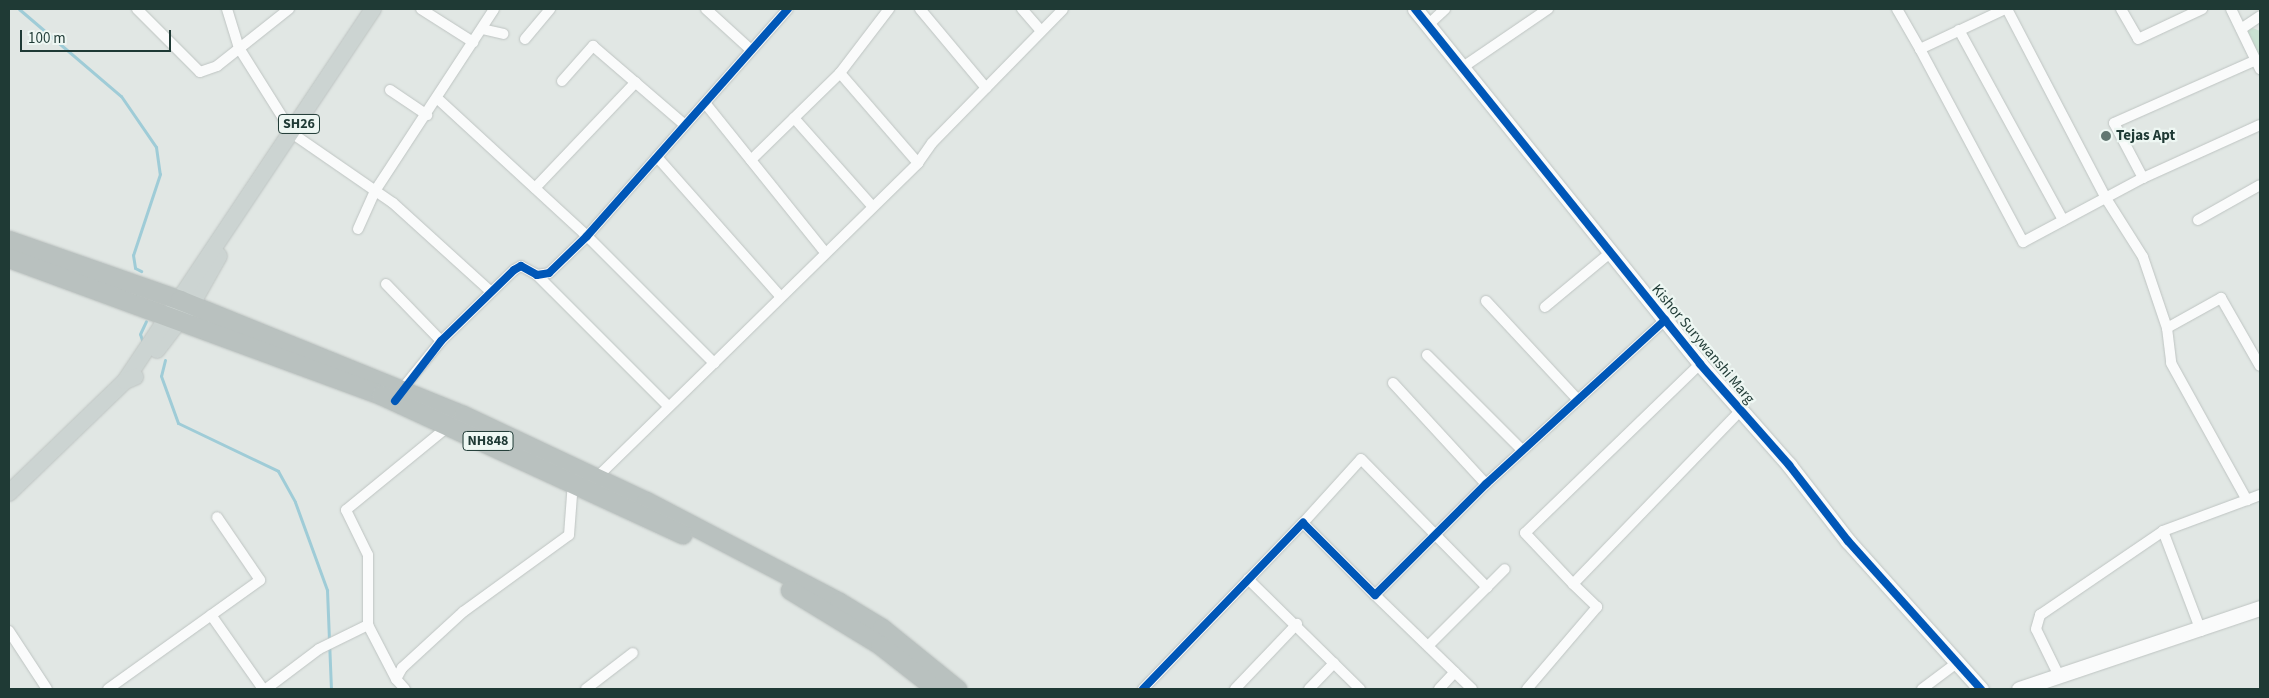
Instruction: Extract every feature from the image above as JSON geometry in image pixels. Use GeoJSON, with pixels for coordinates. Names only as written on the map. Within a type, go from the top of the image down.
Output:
{"type":"FeatureCollection","features":[{"type":"Feature","properties":{"kind":"highway","name":"NH848"},"geometry":{"type":"LineString","coordinates":[[9,240],[398,394],[596,478],[858,613],[957,689]]}},
{"type":"Feature","properties":{"kind":"highway","name":"NH848"},"geometry":{"type":"LineString","coordinates":[[9,258],[182,309]]}},
{"type":"Feature","properties":{"kind":"highway","name":"NH848"},"geometry":{"type":"LineString","coordinates":[[398,394],[450,425],[711,548],[805,599],[880,645],[936,689]]}},
{"type":"Feature","properties":{"kind":"main road","name":"SH26"},"geometry":{"type":"LineString","coordinates":[[9,493],[125,381],[134,378],[182,309],[213,245],[223,239],[373,9]]}},
{"type":"Feature","properties":{"kind":"street"},"geometry":{"type":"LineString","coordinates":[[137,9],[200,72],[239,48],[289,9]]}},
{"type":"Feature","properties":{"kind":"street"},"geometry":{"type":"LineString","coordinates":[[228,9],[239,48],[293,134],[375,191],[491,292]]}},
{"type":"Feature","properties":{"kind":"street"},"geometry":{"type":"LineString","coordinates":[[420,9],[472,42]]}},
{"type":"Feature","properties":{"kind":"street"},"geometry":{"type":"LineString","coordinates":[[358,229],[375,191],[438,99],[494,9]]}},
{"type":"Feature","properties":{"kind":"street"},"geometry":{"type":"LineString","coordinates":[[525,39],[550,9]]}},
{"type":"Feature","properties":{"kind":"street"},"geometry":{"type":"LineString","coordinates":[[706,9],[750,49]]}},
{"type":"Feature","properties":{"kind":"street"},"geometry":{"type":"LineString","coordinates":[[537,275],[549,273],[587,236],[750,49],[788,9]]}},
{"type":"Feature","properties":{"kind":"street"},"geometry":{"type":"LineString","coordinates":[[750,160],[840,72],[889,9]]}},
{"type":"Feature","properties":{"kind":"street"},"geometry":{"type":"LineString","coordinates":[[920,9],[986,88]]}},
{"type":"Feature","properties":{"kind":"street"},"geometry":{"type":"LineString","coordinates":[[1022,9],[1041,31]]}},
{"type":"Feature","properties":{"kind":"street"},"geometry":{"type":"LineString","coordinates":[[596,478],[714,363],[824,251],[918,164],[932,143],[1063,9]]}},
{"type":"Feature","properties":{"kind":"street","name":"Kishor Surywanshi Marg"},"geometry":{"type":"LineString","coordinates":[[1415,9],[1700,364],[1981,689]]}},
{"type":"Feature","properties":{"kind":"street"},"geometry":{"type":"LineString","coordinates":[[1428,24],[1445,9]]}},
{"type":"Feature","properties":{"kind":"street"},"geometry":{"type":"LineString","coordinates":[[1463,67],[1548,9]]}},
{"type":"Feature","properties":{"kind":"street"},"geometry":{"type":"LineString","coordinates":[[1897,9],[2023,242],[2063,220],[2107,200],[2143,178],[2260,125]]}},
{"type":"Feature","properties":{"kind":"street"},"geometry":{"type":"LineString","coordinates":[[1920,49],[2006,9],[2107,200],[2143,257],[2167,328],[2171,363],[2247,500]]}},
{"type":"Feature","properties":{"kind":"street"},"geometry":{"type":"LineString","coordinates":[[2121,9],[2138,39],[2202,9]]}},
{"type":"Feature","properties":{"kind":"street"},"geometry":{"type":"LineString","coordinates":[[2143,178],[2114,123],[2258,64],[2231,9]]}},
{"type":"Feature","properties":{"kind":"street"},"geometry":{"type":"LineString","coordinates":[[2241,29],[2260,16]]}},
{"type":"Feature","properties":{"kind":"street"},"geometry":{"type":"LineString","coordinates":[[482,29],[503,34]]}},
{"type":"Feature","properties":{"kind":"street"},"geometry":{"type":"LineString","coordinates":[[1960,30],[2063,220]]}},
{"type":"Feature","properties":{"kind":"street"},"geometry":{"type":"LineString","coordinates":[[562,81],[593,46],[685,125]]}},
{"type":"Feature","properties":{"kind":"street"},"geometry":{"type":"LineString","coordinates":[[840,72],[918,164]]}},
{"type":"Feature","properties":{"kind":"street"},"geometry":{"type":"LineString","coordinates":[[535,188],[636,82]]}},
{"type":"Feature","properties":{"kind":"street"},"geometry":{"type":"LineString","coordinates":[[390,90],[426,115]]}},
{"type":"Feature","properties":{"kind":"street"},"geometry":{"type":"LineString","coordinates":[[438,99],[587,236],[714,363]]}},
{"type":"Feature","properties":{"kind":"street"},"geometry":{"type":"LineString","coordinates":[[704,103],[824,251]]}},
{"type":"Feature","properties":{"kind":"street"},"geometry":{"type":"LineString","coordinates":[[794,118],[872,206]]}},
{"type":"Feature","properties":{"kind":"street"},"geometry":{"type":"LineString","coordinates":[[657,157],[780,296]]}},
{"type":"Feature","properties":{"kind":"street"},"geometry":{"type":"LineString","coordinates":[[2198,220],[2260,185]]}},
{"type":"Feature","properties":{"kind":"street"},"geometry":{"type":"LineString","coordinates":[[1545,307],[1610,253]]}},
{"type":"Feature","properties":{"kind":"street"},"geometry":{"type":"LineString","coordinates":[[398,394],[441,341],[518,267],[537,275],[668,406]]}},
{"type":"Feature","properties":{"kind":"street"},"geometry":{"type":"LineString","coordinates":[[386,284],[441,341]]}},
{"type":"Feature","properties":{"kind":"street"},"geometry":{"type":"LineString","coordinates":[[2167,328],[2221,298],[2260,366]]}},
{"type":"Feature","properties":{"kind":"street"},"geometry":{"type":"LineString","coordinates":[[1486,301],[1577,399]]}},
{"type":"Feature","properties":{"kind":"street"},"geometry":{"type":"LineString","coordinates":[[1375,595],[1486,484],[1665,320]]}},
{"type":"Feature","properties":{"kind":"street"},"geometry":{"type":"LineString","coordinates":[[1427,355],[1522,450]]}},
{"type":"Feature","properties":{"kind":"street"},"geometry":{"type":"LineString","coordinates":[[1527,689],[1597,607],[1525,533],[1700,364]]}},
{"type":"Feature","properties":{"kind":"street"},"geometry":{"type":"LineString","coordinates":[[1393,382],[1486,484]]}},
{"type":"Feature","properties":{"kind":"street"},"geometry":{"type":"LineString","coordinates":[[1573,584],[1740,411]]}},
{"type":"Feature","properties":{"kind":"street"},"geometry":{"type":"LineString","coordinates":[[405,689],[396,679],[368,625],[368,555],[346,510],[450,425]]}},
{"type":"Feature","properties":{"kind":"street"},"geometry":{"type":"LineString","coordinates":[[1143,689],[1303,523],[1361,459],[1486,588]]}},
{"type":"Feature","properties":{"kind":"street"},"geometry":{"type":"LineString","coordinates":[[396,679],[463,612],[569,535],[573,482]]}},
{"type":"Feature","properties":{"kind":"street"},"geometry":{"type":"LineString","coordinates":[[2059,676],[2036,629],[2040,615],[2163,531],[2260,495]]}},
{"type":"Feature","properties":{"kind":"street"},"geometry":{"type":"LineString","coordinates":[[108,689],[260,580],[217,517]]}},
{"type":"Feature","properties":{"kind":"street"},"geometry":{"type":"LineString","coordinates":[[1303,523],[1472,689]]}},
{"type":"Feature","properties":{"kind":"street"},"geometry":{"type":"LineString","coordinates":[[2163,531],[2201,631]]}},
{"type":"Feature","properties":{"kind":"street"},"geometry":{"type":"LineString","coordinates":[[1429,645],[1505,569]]}},
{"type":"Feature","properties":{"kind":"street"},"geometry":{"type":"LineString","coordinates":[[1248,578],[1297,624],[1360,689]]}},
{"type":"Feature","properties":{"kind":"street"},"geometry":{"type":"LineString","coordinates":[[2019,689],[2201,631],[2260,608]]}},
{"type":"Feature","properties":{"kind":"street"},"geometry":{"type":"LineString","coordinates":[[211,616],[264,689],[332,643],[368,625]]}},
{"type":"Feature","properties":{"kind":"street"},"geometry":{"type":"LineString","coordinates":[[1235,689],[1297,624]]}},
{"type":"Feature","properties":{"kind":"street"},"geometry":{"type":"LineString","coordinates":[[9,631],[47,689]]}},
{"type":"Feature","properties":{"kind":"street"},"geometry":{"type":"LineString","coordinates":[[586,689],[600,686],[633,653]]}},
{"type":"Feature","properties":{"kind":"street"},"geometry":{"type":"LineString","coordinates":[[1308,689],[1334,662]]}},
{"type":"Feature","properties":{"kind":"street"},"geometry":{"type":"LineString","coordinates":[[1922,689],[1958,662]]}},
{"type":"Feature","properties":{"kind":"street"},"geometry":{"type":"LineString","coordinates":[[1439,689],[1455,672]]}},
{"type":"Feature","properties":{"kind":"green space"},"geometry":{"type":"Polygon","coordinates":[[[2250,27],[2260,31],[2260,66],[2245,33],[2250,27]]]}},
{"type":"Feature","properties":{"kind":"waterway"},"geometry":{"type":"LineString","coordinates":[[19,9],[121,96],[156,147],[160,174],[133,255],[135,268],[141,271]]}},
{"type":"Feature","properties":{"kind":"waterway"},"geometry":{"type":"LineString","coordinates":[[143,343],[140,334],[146,321]]}},
{"type":"Feature","properties":{"kind":"waterway"},"geometry":{"type":"LineString","coordinates":[[165,360],[161,376],[178,423],[278,471],[295,502],[327,590],[331,689]]}},
{"type":"Feature","properties":{"kind":"cycle path"},"geometry":{"type":"LineString","coordinates":[[395,401],[441,341],[514,270],[521,266],[537,275],[549,273],[587,236],[788,9]]}},
{"type":"Feature","properties":{"kind":"cycle path"},"geometry":{"type":"LineString","coordinates":[[1415,9],[1700,364],[1789,465],[1848,541],[1981,689]]}},
{"type":"Feature","properties":{"kind":"cycle path"},"geometry":{"type":"LineString","coordinates":[[1143,689],[1303,523],[1375,595],[1486,484],[1665,320]]}},
{"type":"Feature","properties":{"kind":"place","name":"Tejas Apt"},"geometry":{"type":"Point","coordinates":[2106,136]}}]}
